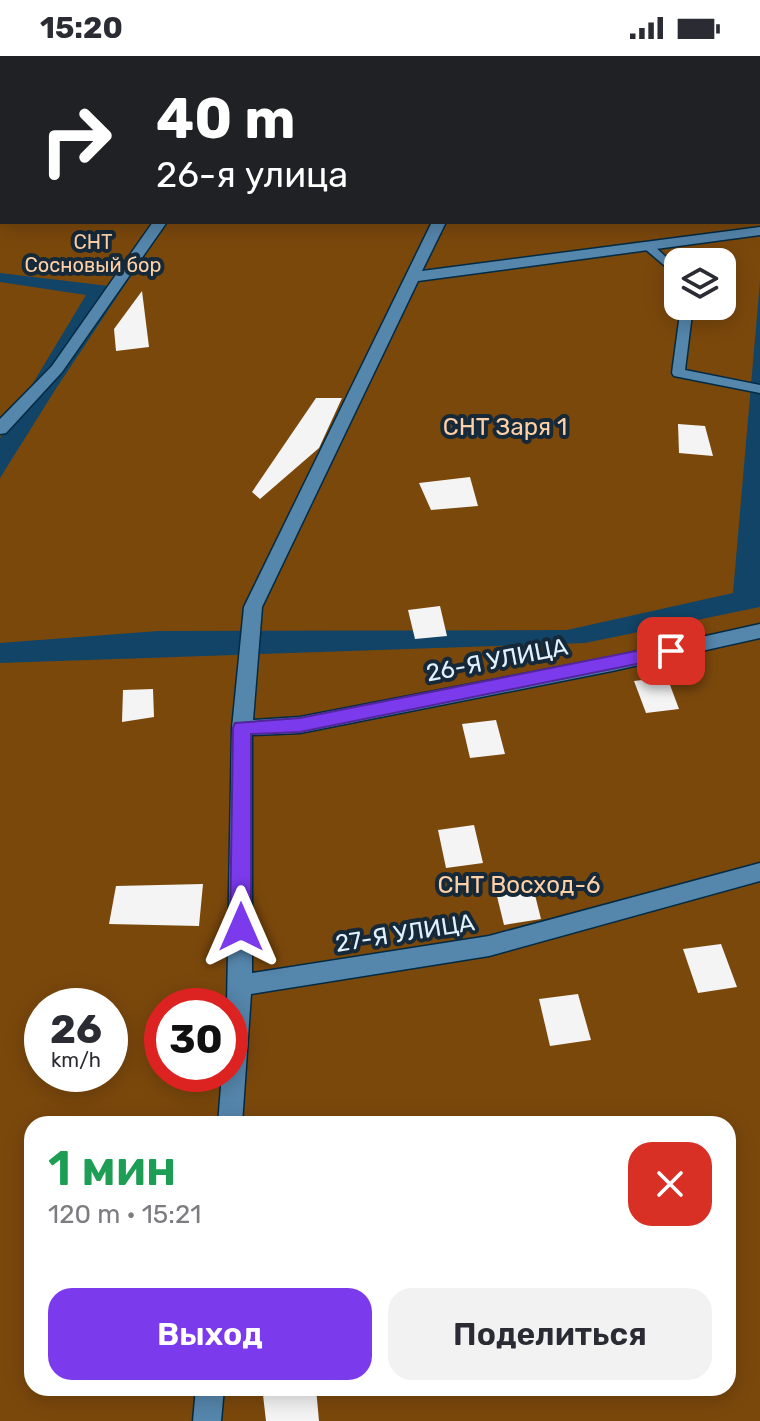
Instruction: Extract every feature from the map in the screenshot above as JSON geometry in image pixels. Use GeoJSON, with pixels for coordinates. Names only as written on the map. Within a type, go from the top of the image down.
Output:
{"type":"FeatureCollection","features":[{"type":"Feature","properties":{"kind":"street"},"geometry":{"type":"LineString","coordinates":[[4,421],[57,369],[159,224]]}},
{"type":"Feature","properties":{"kind":"street"},"geometry":{"type":"LineString","coordinates":[[231,1116],[240,985],[242,728],[253,607],[438,224]]}},
{"type":"Feature","properties":{"kind":"street"},"geometry":{"type":"LineString","coordinates":[[413,277],[760,231]]}},
{"type":"Feature","properties":{"kind":"street","name":"26-Я УЛИЦА"},"geometry":{"type":"LineString","coordinates":[[242,728],[300,725],[612,664],[760,631]]}},
{"type":"Feature","properties":{"kind":"street","name":"27-Я УЛИЦА"},"geometry":{"type":"LineString","coordinates":[[240,985],[489,946],[760,872]]}},
{"type":"Feature","properties":{"kind":"street"},"geometry":{"type":"LineString","coordinates":[[207,1421],[209,1396]]}},
{"type":"Feature","properties":{"kind":"lane"},"geometry":{"type":"LineString","coordinates":[[649,247],[664,261]]}},
{"type":"Feature","properties":{"kind":"lane"},"geometry":{"type":"LineString","coordinates":[[685,320],[678,373],[760,389]]}},
{"type":"Feature","properties":{"kind":"green space","name":"СНТ Сосновый бор"},"geometry":{"type":"Polygon","coordinates":[[[0,224],[152,224],[109,286],[0,273],[0,224]]]}},
{"type":"Feature","properties":{"kind":"green space","name":"СНТ Заря 1"},"geometry":{"type":"Polygon","coordinates":[[[166,224],[760,224],[760,281],[733,593],[567,630],[158,631],[0,643],[0,478],[166,224]]]}},
{"type":"Feature","properties":{"kind":"green space"},"geometry":{"type":"Polygon","coordinates":[[[0,282],[86,295],[0,438],[0,282]]]}},
{"type":"Feature","properties":{"kind":"green space","name":"СНТ Восход-6"},"geometry":{"type":"Polygon","coordinates":[[[760,607],[760,1421],[0,1421],[0,663],[585,643],[760,607]]]}},
{"type":"Feature","properties":{"kind":"building"},"geometry":{"type":"Polygon","coordinates":[[[142,291],[149,347],[116,351],[114,329],[142,291]]]}},
{"type":"Feature","properties":{"kind":"building"},"geometry":{"type":"Polygon","coordinates":[[[316,398],[342,398],[319,448],[260,499],[252,492],[316,398]]]}},
{"type":"Feature","properties":{"kind":"building"},"geometry":{"type":"Polygon","coordinates":[[[678,424],[705,426],[713,456],[679,453],[678,424]]]}},
{"type":"Feature","properties":{"kind":"building"},"geometry":{"type":"Polygon","coordinates":[[[470,477],[478,506],[431,510],[419,483],[470,477]]]}},
{"type":"Feature","properties":{"kind":"building"},"geometry":{"type":"Polygon","coordinates":[[[440,606],[447,636],[415,639],[408,610],[440,606]]]}},
{"type":"Feature","properties":{"kind":"building"},"geometry":{"type":"Polygon","coordinates":[[[667,677],[679,709],[646,713],[634,681],[667,677]]]}},
{"type":"Feature","properties":{"kind":"building"},"geometry":{"type":"Polygon","coordinates":[[[153,689],[154,717],[122,722],[123,690],[153,689]]]}},
{"type":"Feature","properties":{"kind":"building"},"geometry":{"type":"Polygon","coordinates":[[[496,720],[505,754],[470,758],[462,724],[496,720]]]}},
{"type":"Feature","properties":{"kind":"building"},"geometry":{"type":"Polygon","coordinates":[[[474,825],[483,863],[446,868],[438,830],[474,825]]]}},
{"type":"Feature","properties":{"kind":"building"},"geometry":{"type":"Polygon","coordinates":[[[531,879],[541,919],[504,925],[494,884],[531,879]]]}},
{"type":"Feature","properties":{"kind":"building"},"geometry":{"type":"Polygon","coordinates":[[[203,884],[199,926],[109,924],[116,886],[203,884]]]}},
{"type":"Feature","properties":{"kind":"building"},"geometry":{"type":"Polygon","coordinates":[[[721,944],[737,987],[698,993],[683,949],[721,944]]]}},
{"type":"Feature","properties":{"kind":"building"},"geometry":{"type":"Polygon","coordinates":[[[578,994],[591,1040],[550,1046],[539,999],[578,994]]]}},
{"type":"Feature","properties":{"kind":"building"},"geometry":{"type":"Polygon","coordinates":[[[263,1396],[317,1396],[319,1421],[266,1421],[263,1396]]]}},
{"type":"Feature","properties":{"kind":"route"},"geometry":{"type":"LineString","coordinates":[[241,927],[242,728],[300,725],[671,651]]}}]}
